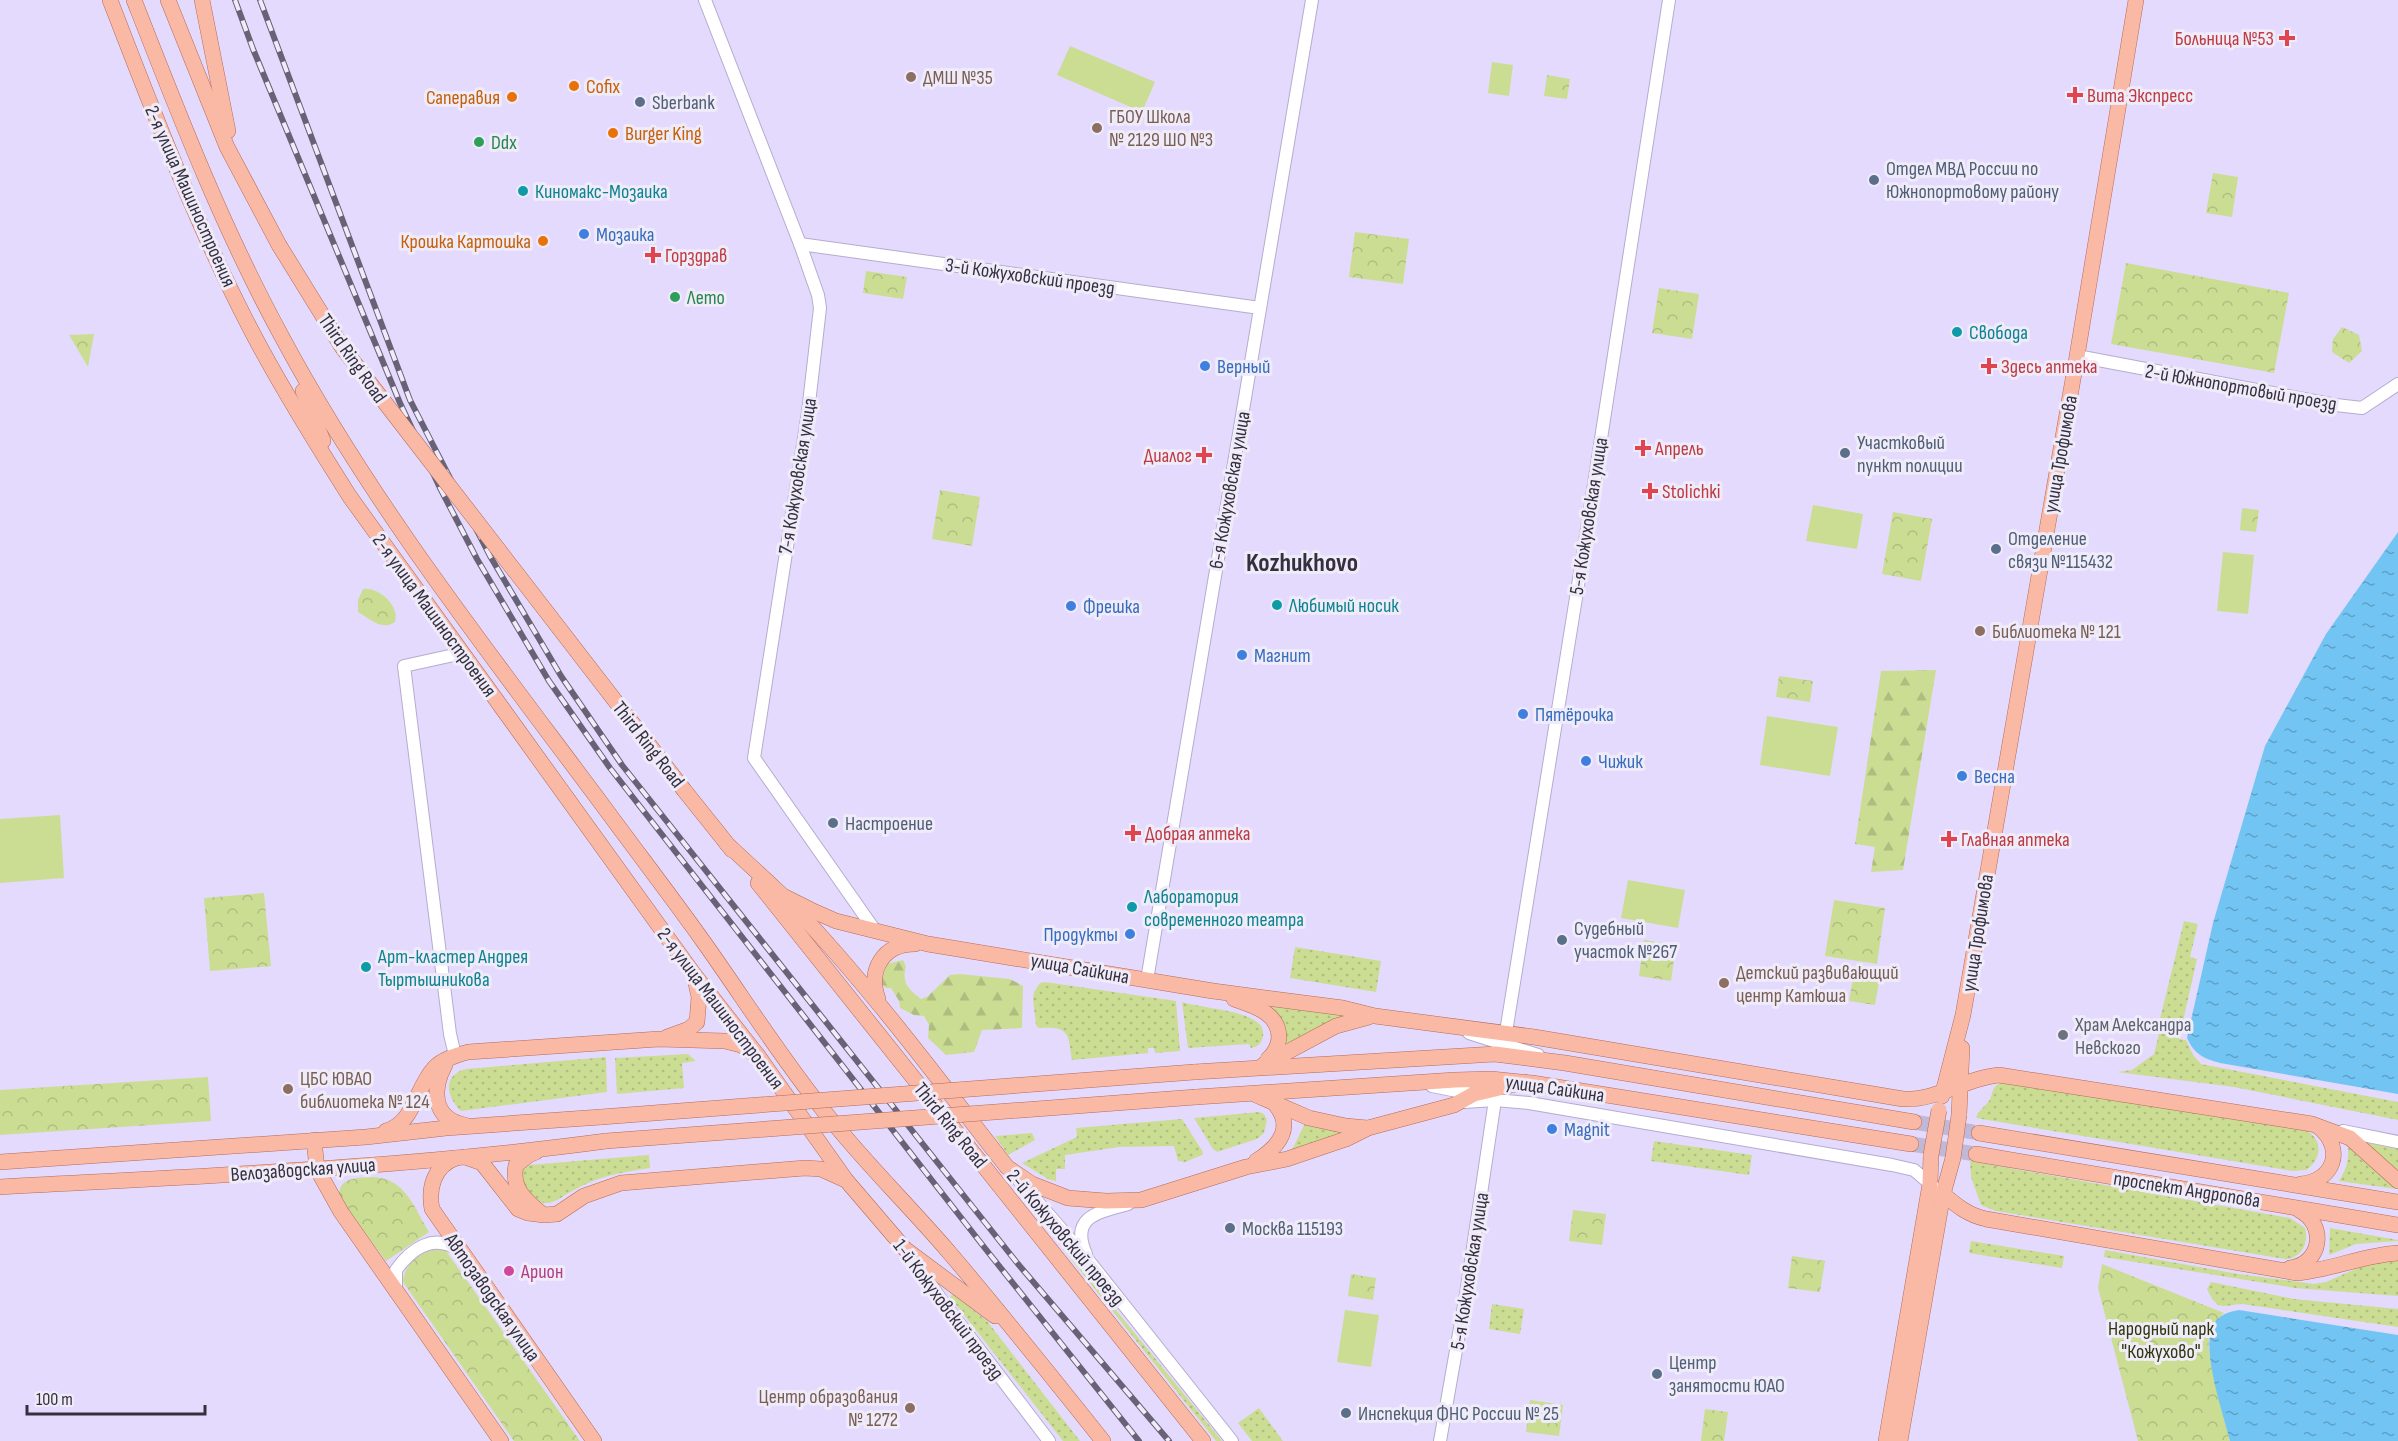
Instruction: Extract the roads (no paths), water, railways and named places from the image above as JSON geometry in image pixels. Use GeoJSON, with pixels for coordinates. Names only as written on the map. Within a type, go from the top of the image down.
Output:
{"type":"FeatureCollection","features":[{"type":"Feature","properties":{"kind":"main road","name":"2-я улица Машиностроения"},"geometry":{"type":"LineString","coordinates":[[110,0],[157,121],[250,327],[338,477],[693,973],[759,1057],[846,1180]]}},
{"type":"Feature","properties":{"kind":"main road"},"geometry":{"type":"LineString","coordinates":[[134,0],[200,168],[246,267],[332,426],[409,542],[705,944],[821,1108],[1019,1334],[1103,1441]]}},
{"type":"Feature","properties":{"kind":"main road","name":"Third Ring Road"},"geometry":{"type":"LineString","coordinates":[[168,0],[227,147],[252,198],[342,347],[684,790],[1203,1441]]}},
{"type":"Feature","properties":{"kind":"main road","name":"улица Трофимова"},"geometry":{"type":"LineString","coordinates":[[1886,1441],[1930,1184],[1931,1155],[1939,1110],[1964,1015],[2136,0]]}},
{"type":"Feature","properties":{"kind":"main road"},"geometry":{"type":"LineString","coordinates":[[203,3],[225,120],[235,156],[252,198]]}},
{"type":"Feature","properties":{"kind":"main road"},"geometry":{"type":"LineString","coordinates":[[284,340],[338,477]]}},
{"type":"Feature","properties":{"kind":"main road"},"geometry":{"type":"LineString","coordinates":[[727,844],[783,896]]}},
{"type":"Feature","properties":{"kind":"main road","name":"улица Сайкина"},"geometry":{"type":"LineString","coordinates":[[783,896],[836,921],[928,944],[1213,991],[1343,1008],[1375,1016],[1448,1026]]}},
{"type":"Feature","properties":{"kind":"main road","name":"2-й Кожуховский проезд"},"geometry":{"type":"LineString","coordinates":[[783,896],[827,942],[880,1005],[1007,1167]]}},
{"type":"Feature","properties":{"kind":"main road"},"geometry":{"type":"LineString","coordinates":[[880,1005],[874,983],[874,973],[882,957],[903,946],[928,944]]}},
{"type":"Feature","properties":{"kind":"main road"},"geometry":{"type":"LineString","coordinates":[[659,1040],[689,1029],[697,1022],[699,997],[693,973]]}},
{"type":"Feature","properties":{"kind":"main road"},"geometry":{"type":"LineString","coordinates":[[1213,991],[1263,1010],[1273,1017],[1278,1027],[1277,1048],[1273,1055],[1259,1067]]}},
{"type":"Feature","properties":{"kind":"main road","name":"улица Трофимова"},"geometry":{"type":"LineString","coordinates":[[1900,1441],[1943,1194],[1953,1158],[1959,1115],[1964,1015]]}},
{"type":"Feature","properties":{"kind":"main road"},"geometry":{"type":"LineString","coordinates":[[1259,1067],[1336,1026],[1375,1016]]}},
{"type":"Feature","properties":{"kind":"main road"},"geometry":{"type":"LineString","coordinates":[[1448,1026],[1506,1032],[1903,1099],[1928,1096],[1977,1078],[1999,1075],[2301,1122],[2350,1138],[2398,1181]]}},
{"type":"Feature","properties":{"kind":"main road"},"geometry":{"type":"LineString","coordinates":[[366,1137],[397,1128],[405,1120],[435,1066],[451,1057],[468,1052],[659,1040],[725,1041],[741,1045],[759,1057]]}},
{"type":"Feature","properties":{"kind":"main road","name":"улица Сайкина"},"geometry":{"type":"LineString","coordinates":[[601,1117],[1259,1067],[1495,1054],[1565,1063],[1914,1122]]}},
{"type":"Feature","properties":{"kind":"main road"},"geometry":{"type":"LineString","coordinates":[[451,1057],[437,1080],[437,1101],[442,1112],[450,1120],[470,1126]]}},
{"type":"Feature","properties":{"kind":"main road","name":"улица Сайкина"},"geometry":{"type":"LineString","coordinates":[[606,1141],[1241,1093],[1467,1080],[1524,1082],[1911,1143]]}},
{"type":"Feature","properties":{"kind":"main road"},"geometry":{"type":"LineString","coordinates":[[1007,1167],[1032,1184],[1068,1198],[1106,1201],[1141,1200],[1246,1167],[1287,1159],[1346,1139],[1368,1128],[1454,1105],[1474,1094],[1524,1082]]}},
{"type":"Feature","properties":{"kind":"main road"},"geometry":{"type":"LineString","coordinates":[[1241,1093],[1271,1100],[1309,1118],[1368,1128]]}},
{"type":"Feature","properties":{"kind":"main road"},"geometry":{"type":"LineString","coordinates":[[1246,1167],[1271,1152],[1282,1136],[1283,1117],[1280,1109],[1271,1100]]}},
{"type":"Feature","properties":{"kind":"main road","name":"Велозаводская улица"},"geometry":{"type":"LineString","coordinates":[[0,1162],[366,1137],[470,1126],[601,1117]]}},
{"type":"Feature","properties":{"kind":"main road"},"geometry":{"type":"LineString","coordinates":[[2291,1185],[2316,1181],[2331,1167],[2333,1146],[2328,1134],[2319,1127]]}},
{"type":"Feature","properties":{"kind":"main road","name":"проспект Андропова"},"geometry":{"type":"LineString","coordinates":[[1979,1133],[2398,1203]]}},
{"type":"Feature","properties":{"kind":"main road"},"geometry":{"type":"LineString","coordinates":[[314,1140],[317,1169],[341,1212],[501,1441]]}},
{"type":"Feature","properties":{"kind":"main road","name":"Велозаводская улица"},"geometry":{"type":"LineString","coordinates":[[0,1187],[317,1169],[548,1149],[606,1141]]}},
{"type":"Feature","properties":{"kind":"main road"},"geometry":{"type":"LineString","coordinates":[[805,1168],[818,1156],[819,1144]]}},
{"type":"Feature","properties":{"kind":"main road"},"geometry":{"type":"LineString","coordinates":[[544,1215],[525,1200],[517,1189],[514,1176],[516,1165],[529,1155],[548,1149]]}},
{"type":"Feature","properties":{"kind":"main road","name":"проспект Андропова"},"geometry":{"type":"LineString","coordinates":[[1976,1154],[2398,1225]]}},
{"type":"Feature","properties":{"kind":"main road"},"geometry":{"type":"LineString","coordinates":[[462,1156],[482,1163],[518,1209],[528,1214],[544,1215],[557,1214],[584,1196],[621,1183],[805,1168],[833,1172],[846,1180]]}},
{"type":"Feature","properties":{"kind":"main road","name":"Автозаводская улица"},"geometry":{"type":"LineString","coordinates":[[462,1156],[450,1160],[439,1170],[430,1184],[429,1196],[432,1209],[594,1441]]}},
{"type":"Feature","properties":{"kind":"main road","name":"1-й Кожуховский проезд"},"geometry":{"type":"LineString","coordinates":[[846,1180],[905,1249]]}},
{"type":"Feature","properties":{"kind":"main road"},"geometry":{"type":"LineString","coordinates":[[1943,1194],[1959,1208],[1973,1216],[1986,1219],[2297,1272],[2311,1272],[2369,1257],[2398,1253]]}},
{"type":"Feature","properties":{"kind":"main road"},"geometry":{"type":"LineString","coordinates":[[2271,1268],[2295,1267],[2305,1263],[2313,1254],[2316,1245],[2317,1233],[2310,1218],[2287,1206]]}},
{"type":"Feature","properties":{"kind":"main road"},"geometry":{"type":"LineString","coordinates":[[905,1249],[1019,1334]]}},
{"type":"Feature","properties":{"kind":"street","name":"7-я Кожуховская улица"},"geometry":{"type":"LineString","coordinates":[[705,0],[800,244],[818,295],[820,308],[808,412],[753,758],[876,932]]}},
{"type":"Feature","properties":{"kind":"street","name":"6-я Кожуховская улица"},"geometry":{"type":"LineString","coordinates":[[1147,980],[1312,0]]}},
{"type":"Feature","properties":{"kind":"street","name":"5-я Кожуховская улица"},"geometry":{"type":"LineString","coordinates":[[1506,1032],[1587,531],[1668,0]]}},
{"type":"Feature","properties":{"kind":"street","name":"3-й Кожуховский проезд"},"geometry":{"type":"LineString","coordinates":[[800,244],[1260,308]]}},
{"type":"Feature","properties":{"kind":"street","name":"2-й Южнопортовый проезд"},"geometry":{"type":"LineString","coordinates":[[2077,356],[2362,408],[2398,384]]}},
{"type":"Feature","properties":{"kind":"street"},"geometry":{"type":"LineString","coordinates":[[451,1057],[404,666],[463,653]]}},
{"type":"Feature","properties":{"kind":"street","name":"улица Сайкина"},"geometry":{"type":"LineString","coordinates":[[1448,1026],[1565,1063]]}},
{"type":"Feature","properties":{"kind":"street"},"geometry":{"type":"LineString","coordinates":[[1411,1083],[1495,1100]]}},
{"type":"Feature","properties":{"kind":"street"},"geometry":{"type":"LineString","coordinates":[[1454,1105],[1472,1100],[1529,1103],[1892,1165],[1914,1170],[1943,1194]]}},
{"type":"Feature","properties":{"kind":"street","name":"5-я Кожуховская улица"},"geometry":{"type":"LineString","coordinates":[[1440,1441],[1466,1294],[1495,1100]]}},
{"type":"Feature","properties":{"kind":"street"},"geometry":{"type":"LineString","coordinates":[[2319,1127],[2398,1142]]}},
{"type":"Feature","properties":{"kind":"street","name":"2-й Кожуховский проезд"},"geometry":{"type":"LineString","coordinates":[[1007,1167],[1089,1261],[1232,1441]]}},
{"type":"Feature","properties":{"kind":"street"},"geometry":{"type":"LineString","coordinates":[[1089,1261],[1083,1247],[1082,1236],[1086,1219],[1094,1214],[1141,1200]]}},
{"type":"Feature","properties":{"kind":"street"},"geometry":{"type":"LineString","coordinates":[[396,1293],[396,1269],[414,1251],[434,1242],[451,1244],[459,1250]]}},
{"type":"Feature","properties":{"kind":"street","name":"1-й Кожуховский проезд"},"geometry":{"type":"LineString","coordinates":[[905,1249],[1049,1441]]}},
{"type":"Feature","properties":{"kind":"water"},"geometry":{"type":"Polygon","coordinates":[[[2398,532],[2398,1094],[2220,1063],[2200,1055],[2187,1038],[2213,923],[2265,746],[2326,634],[2398,532]]]}},
{"type":"Feature","properties":{"kind":"water"},"geometry":{"type":"Polygon","coordinates":[[[2239,1310],[2398,1335],[2398,1441],[2230,1441],[2214,1380],[2209,1346],[2215,1322],[2226,1314],[2239,1310]]]}},
{"type":"Feature","properties":{"kind":"tunnel"},"geometry":{"type":"LineString","coordinates":[[1914,1122],[1979,1133]]}},
{"type":"Feature","properties":{"kind":"tunnel"},"geometry":{"type":"LineString","coordinates":[[1911,1144],[1976,1154]]}},
{"type":"Feature","properties":{"kind":"railway"},"geometry":{"type":"LineString","coordinates":[[235,0],[253,49],[400,403],[477,559],[549,681],[610,768],[984,1247],[1139,1441]]}},
{"type":"Feature","properties":{"kind":"railway"},"geometry":{"type":"LineString","coordinates":[[260,0],[410,400],[490,556],[561,676],[622,765],[1018,1264],[1169,1441]]}},
{"type":"Feature","properties":{"kind":"place","name":"Больница №53"},"geometry":{"type":"Point","coordinates":[2287,38]}},
{"type":"Feature","properties":{"kind":"place","name":"ДМШ №35"},"geometry":{"type":"Point","coordinates":[911,77]}},
{"type":"Feature","properties":{"kind":"place","name":"Cofix"},"geometry":{"type":"Point","coordinates":[574,86]}},
{"type":"Feature","properties":{"kind":"place","name":"Вита Экспресс"},"geometry":{"type":"Point","coordinates":[2075,95]}},
{"type":"Feature","properties":{"kind":"place","name":"Саперавия"},"geometry":{"type":"Point","coordinates":[512,97]}},
{"type":"Feature","properties":{"kind":"place","name":"Sberbank"},"geometry":{"type":"Point","coordinates":[640,102]}},
{"type":"Feature","properties":{"kind":"place","name":"ГБОУ Школа № 2129 ШО №3"},"geometry":{"type":"Point","coordinates":[1097,128]}},
{"type":"Feature","properties":{"kind":"place","name":"Burger King"},"geometry":{"type":"Point","coordinates":[613,133]}},
{"type":"Feature","properties":{"kind":"place","name":"Ddx"},"geometry":{"type":"Point","coordinates":[479,142]}},
{"type":"Feature","properties":{"kind":"place","name":"Отдел МВД России по Южнопортовому району"},"geometry":{"type":"Point","coordinates":[1874,180]}},
{"type":"Feature","properties":{"kind":"place","name":"Киномакс-Мозаика"},"geometry":{"type":"Point","coordinates":[523,191]}},
{"type":"Feature","properties":{"kind":"place","name":"Мозаика"},"geometry":{"type":"Point","coordinates":[584,234]}},
{"type":"Feature","properties":{"kind":"place","name":"Крошка Картошка"},"geometry":{"type":"Point","coordinates":[543,241]}},
{"type":"Feature","properties":{"kind":"place","name":"Горздрав"},"geometry":{"type":"Point","coordinates":[653,255]}},
{"type":"Feature","properties":{"kind":"place","name":"Лето"},"geometry":{"type":"Point","coordinates":[675,297]}},
{"type":"Feature","properties":{"kind":"place","name":"Свобода"},"geometry":{"type":"Point","coordinates":[1957,332]}},
{"type":"Feature","properties":{"kind":"place","name":"Верный"},"geometry":{"type":"Point","coordinates":[1205,366]}},
{"type":"Feature","properties":{"kind":"place","name":"Здесь аптека"},"geometry":{"type":"Point","coordinates":[1989,366]}},
{"type":"Feature","properties":{"kind":"place","name":"Апрель"},"geometry":{"type":"Point","coordinates":[1643,448]}},
{"type":"Feature","properties":{"kind":"place","name":"Участковый пункт полиции"},"geometry":{"type":"Point","coordinates":[1845,453]}},
{"type":"Feature","properties":{"kind":"place","name":"Диалог"},"geometry":{"type":"Point","coordinates":[1204,455]}},
{"type":"Feature","properties":{"kind":"place","name":"Stolichki"},"geometry":{"type":"Point","coordinates":[1650,491]}},
{"type":"Feature","properties":{"kind":"place","name":"Отделение связи №115432"},"geometry":{"type":"Point","coordinates":[1996,549]}},
{"type":"Feature","properties":{"kind":"place","name":"Любимый носик"},"geometry":{"type":"Point","coordinates":[1277,605]}},
{"type":"Feature","properties":{"kind":"place","name":"Фрешка"},"geometry":{"type":"Point","coordinates":[1071,606]}},
{"type":"Feature","properties":{"kind":"place","name":"Библиотека № 121"},"geometry":{"type":"Point","coordinates":[1980,631]}},
{"type":"Feature","properties":{"kind":"place","name":"Магнит"},"geometry":{"type":"Point","coordinates":[1242,655]}},
{"type":"Feature","properties":{"kind":"place","name":"Пятёрочка"},"geometry":{"type":"Point","coordinates":[1523,714]}},
{"type":"Feature","properties":{"kind":"place","name":"Чижик"},"geometry":{"type":"Point","coordinates":[1586,761]}},
{"type":"Feature","properties":{"kind":"place","name":"Весна"},"geometry":{"type":"Point","coordinates":[1962,776]}},
{"type":"Feature","properties":{"kind":"place","name":"Настроение"},"geometry":{"type":"Point","coordinates":[833,823]}},
{"type":"Feature","properties":{"kind":"place","name":"Добрая аптека"},"geometry":{"type":"Point","coordinates":[1133,833]}},
{"type":"Feature","properties":{"kind":"place","name":"Главная аптека"},"geometry":{"type":"Point","coordinates":[1949,839]}},
{"type":"Feature","properties":{"kind":"place","name":"Лаборатория современного театра"},"geometry":{"type":"Point","coordinates":[1132,907]}},
{"type":"Feature","properties":{"kind":"place","name":"Продукты"},"geometry":{"type":"Point","coordinates":[1130,934]}},
{"type":"Feature","properties":{"kind":"place","name":"Судебный участок №267"},"geometry":{"type":"Point","coordinates":[1562,940]}},
{"type":"Feature","properties":{"kind":"place","name":"Арт-кластер Андрея Тыртышникова"},"geometry":{"type":"Point","coordinates":[366,967]}},
{"type":"Feature","properties":{"kind":"place","name":"Детский развивающий центр Катюша"},"geometry":{"type":"Point","coordinates":[1724,983]}},
{"type":"Feature","properties":{"kind":"place","name":"Храм Александра Невского"},"geometry":{"type":"Point","coordinates":[2063,1035]}},
{"type":"Feature","properties":{"kind":"place","name":"ЦБС ЮВАО библиотека № 124"},"geometry":{"type":"Point","coordinates":[288,1089]}},
{"type":"Feature","properties":{"kind":"place","name":"Magnit"},"geometry":{"type":"Point","coordinates":[1552,1129]}},
{"type":"Feature","properties":{"kind":"place","name":"Москва 115193"},"geometry":{"type":"Point","coordinates":[1230,1228]}},
{"type":"Feature","properties":{"kind":"place","name":"Арион"},"geometry":{"type":"Point","coordinates":[509,1271]}},
{"type":"Feature","properties":{"kind":"place","name":"Центр занятости ЮАО"},"geometry":{"type":"Point","coordinates":[1657,1374]}},
{"type":"Feature","properties":{"kind":"place","name":"Центр образования № 1272"},"geometry":{"type":"Point","coordinates":[910,1408]}},
{"type":"Feature","properties":{"kind":"place","name":"Инспекция ФНС России № 25"},"geometry":{"type":"Point","coordinates":[1346,1413]}},
{"type":"Feature","properties":{"kind":"district","name":"Kozhukhovo"},"geometry":{"type":"Point","coordinates":[1302,562]}},
{"type":"Feature","properties":{"kind":"park label","name":"Народный парк \"Кожухово\""},"geometry":{"type":"Point","coordinates":[2161,1340]}}]}
